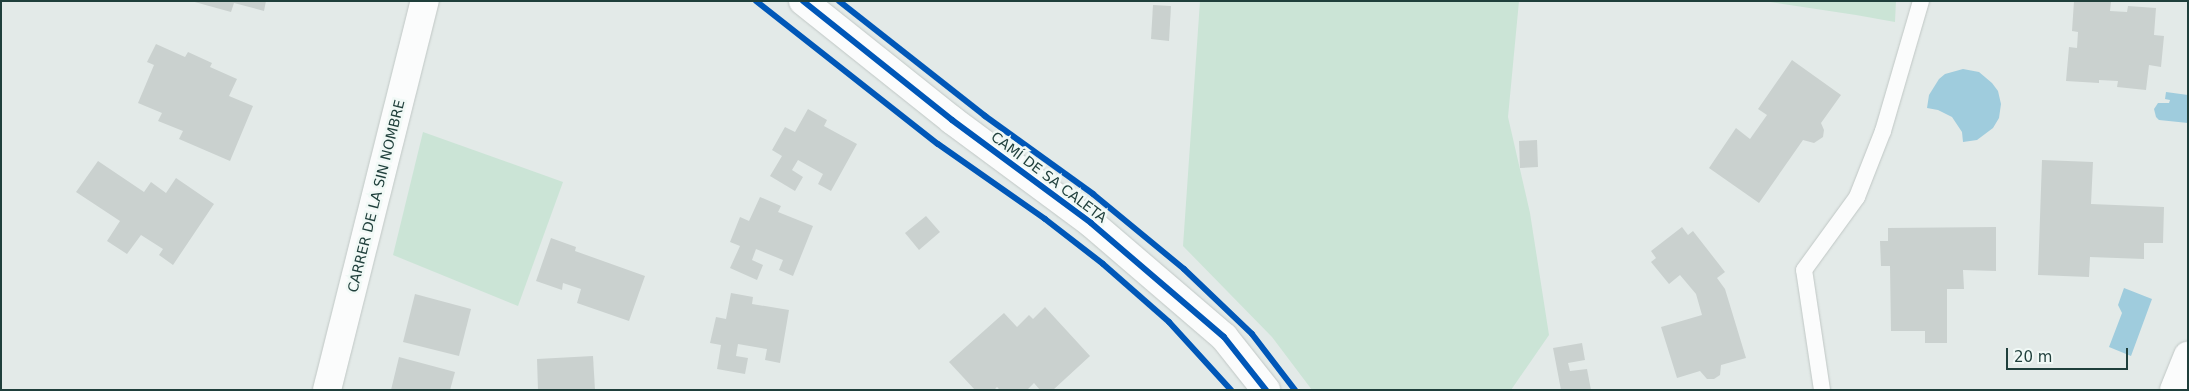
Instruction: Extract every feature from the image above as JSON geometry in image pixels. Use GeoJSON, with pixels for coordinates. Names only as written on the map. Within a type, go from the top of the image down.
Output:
{"type":"FeatureCollection","features":[{"type":"Feature","properties":{"kind":"street","name":"CARRER DE LA SIN NOMBRE"},"geometry":{"type":"LineString","coordinates":[[327,390],[425,1]]}},
{"type":"Feature","properties":{"kind":"street","name":"CAMÍ DE SA CALETA"},"geometry":{"type":"LineString","coordinates":[[803,1],[952,120],[1091,223],[1224,337],[1266,390]]}},
{"type":"Feature","properties":{"kind":"street"},"geometry":{"type":"LineString","coordinates":[[2174,390],[2188,356]]}},
{"type":"Feature","properties":{"kind":"lane"},"geometry":{"type":"LineString","coordinates":[[1822,390],[1804,270],[1857,197],[1883,131],[1922,1]]}},
{"type":"Feature","properties":{"kind":"green space"},"geometry":{"type":"Polygon","coordinates":[[[1200,1],[1519,1],[1508,117],[1530,213],[1549,335],[1511,390],[1312,390],[1272,337],[1183,246],[1200,1]]]}},
{"type":"Feature","properties":{"kind":"green space"},"geometry":{"type":"Polygon","coordinates":[[[1764,1],[1896,1],[1895,22],[1856,15],[1764,1]]]}},
{"type":"Feature","properties":{"kind":"green space"},"geometry":{"type":"Polygon","coordinates":[[[423,132],[563,182],[518,306],[393,255],[423,132]]]}},
{"type":"Feature","properties":{"kind":"water"},"geometry":{"type":"Polygon","coordinates":[[[1963,69],[1979,72],[1992,83],[1998,91],[2001,104],[1999,118],[1993,128],[1977,140],[1963,142],[1962,132],[1952,117],[1938,110],[1927,108],[1929,95],[1939,79],[1945,74],[1963,69]]]}},
{"type":"Feature","properties":{"kind":"water"},"geometry":{"type":"Polygon","coordinates":[[[2166,92],[2188,95],[2188,123],[2159,120],[2156,117],[2154,109],[2158,103],[2169,103],[2170,100],[2165,99],[2166,92]]]}},
{"type":"Feature","properties":{"kind":"water"},"geometry":{"type":"Polygon","coordinates":[[[2124,288],[2152,299],[2131,356],[2109,347],[2122,313],[2118,305],[2124,288]]]}},
{"type":"Feature","properties":{"kind":"building"},"geometry":{"type":"Polygon","coordinates":[[[191,1],[266,1],[264,11],[234,3],[231,12],[191,1]]]}},
{"type":"Feature","properties":{"kind":"building"},"geometry":{"type":"Polygon","coordinates":[[[2074,1],[2111,2],[2110,11],[2127,12],[2128,6],[2156,8],[2154,35],[2164,36],[2161,67],[2149,65],[2146,90],[2117,87],[2118,81],[2099,80],[2099,83],[2066,81],[2069,47],[2077,48],[2078,32],[2072,31],[2074,1]]]}},
{"type":"Feature","properties":{"kind":"building"},"geometry":{"type":"Polygon","coordinates":[[[1153,5],[1171,6],[1169,41],[1151,39],[1153,5]]]}},
{"type":"Feature","properties":{"kind":"building"},"geometry":{"type":"Polygon","coordinates":[[[156,44],[185,57],[188,52],[212,63],[210,67],[237,79],[229,96],[253,106],[230,161],[179,139],[183,131],[158,121],[162,113],[138,103],[154,65],[147,62],[156,44]]]}},
{"type":"Feature","properties":{"kind":"building"},"geometry":{"type":"Polygon","coordinates":[[[1792,60],[1841,95],[1821,123],[1824,130],[1823,137],[1814,143],[1803,140],[1759,203],[1709,168],[1736,128],[1750,139],[1767,115],[1758,109],[1792,60]]]}},
{"type":"Feature","properties":{"kind":"building"},"geometry":{"type":"Polygon","coordinates":[[[808,109],[827,120],[824,126],[857,144],[831,191],[818,184],[823,174],[798,160],[792,170],[803,177],[795,191],[770,176],[782,156],[772,150],[785,127],[795,132],[808,109]]]}},
{"type":"Feature","properties":{"kind":"building"},"geometry":{"type":"Polygon","coordinates":[[[1537,140],[1538,167],[1520,168],[1519,141],[1537,140]]]}},
{"type":"Feature","properties":{"kind":"building"},"geometry":{"type":"Polygon","coordinates":[[[2042,160],[2093,162],[2091,204],[2164,207],[2163,243],[2144,243],[2144,259],[2090,257],[2089,277],[2038,275],[2042,160]]]}},
{"type":"Feature","properties":{"kind":"building"},"geometry":{"type":"Polygon","coordinates":[[[98,161],[144,192],[151,182],[166,193],[176,178],[214,204],[173,265],[159,255],[163,249],[141,235],[127,254],[107,241],[120,221],[76,192],[98,161]]]}},
{"type":"Feature","properties":{"kind":"building"},"geometry":{"type":"Polygon","coordinates":[[[760,197],[781,206],[778,212],[813,226],[793,276],[779,270],[783,260],[756,249],[752,260],[763,265],[757,280],[730,268],[740,246],[730,242],[740,217],[749,221],[760,197]]]}},
{"type":"Feature","properties":{"kind":"building"},"geometry":{"type":"Polygon","coordinates":[[[926,216],[940,232],[919,250],[905,233],[926,216]]]}},
{"type":"Feature","properties":{"kind":"building"},"geometry":{"type":"Polygon","coordinates":[[[1682,227],[1688,235],[1693,231],[1725,272],[1717,278],[1725,289],[1746,358],[1721,365],[1720,375],[1714,379],[1707,379],[1700,371],[1677,378],[1661,327],[1702,315],[1696,294],[1680,275],[1669,284],[1651,262],[1656,258],[1651,251],[1682,227]]]}},
{"type":"Feature","properties":{"kind":"building"},"geometry":{"type":"Polygon","coordinates":[[[1996,227],[1996,271],[1963,270],[1964,289],[1947,289],[1947,343],[1925,343],[1925,331],[1891,331],[1890,266],[1881,266],[1880,241],[1888,241],[1888,228],[1996,227]]]}},
{"type":"Feature","properties":{"kind":"building"},"geometry":{"type":"Polygon","coordinates":[[[551,238],[576,247],[575,251],[645,276],[629,321],[577,303],[581,289],[563,283],[562,290],[536,281],[551,238]]]}},
{"type":"Feature","properties":{"kind":"building"},"geometry":{"type":"Polygon","coordinates":[[[731,293],[753,297],[752,304],[789,310],[780,363],[765,360],[767,349],[738,344],[736,356],[748,358],[745,374],[717,369],[721,345],[710,343],[716,317],[726,319],[731,293]]]}},
{"type":"Feature","properties":{"kind":"building"},"geometry":{"type":"Polygon","coordinates":[[[415,294],[471,309],[459,356],[403,342],[415,294]]]}},
{"type":"Feature","properties":{"kind":"building"},"geometry":{"type":"Polygon","coordinates":[[[1045,307],[1090,356],[1053,390],[1040,390],[1034,383],[1027,390],[1000,390],[997,387],[994,390],[975,390],[949,362],[1004,313],[1017,327],[1029,315],[1033,319],[1045,307]]]}},
{"type":"Feature","properties":{"kind":"building"},"geometry":{"type":"Polygon","coordinates":[[[1582,343],[1585,360],[1568,363],[1570,371],[1587,369],[1591,390],[1561,390],[1553,348],[1582,343]]]}},
{"type":"Feature","properties":{"kind":"building"},"geometry":{"type":"Polygon","coordinates":[[[593,356],[595,390],[538,390],[537,359],[593,356]]]}},
{"type":"Feature","properties":{"kind":"building"},"geometry":{"type":"Polygon","coordinates":[[[399,357],[455,372],[450,390],[391,390],[399,357]]]}},
{"type":"Feature","properties":{"kind":"cycle path"},"geometry":{"type":"LineString","coordinates":[[756,1],[938,144],[1045,219],[1103,264],[1169,322],[1231,390]]}},
{"type":"Feature","properties":{"kind":"cycle path"},"geometry":{"type":"LineString","coordinates":[[803,1],[952,120],[1091,223],[1224,337],[1266,390]]}},
{"type":"Feature","properties":{"kind":"cycle path"},"geometry":{"type":"LineString","coordinates":[[839,1],[985,116],[1093,194],[1184,269],[1252,334],[1295,390]]}}]}
